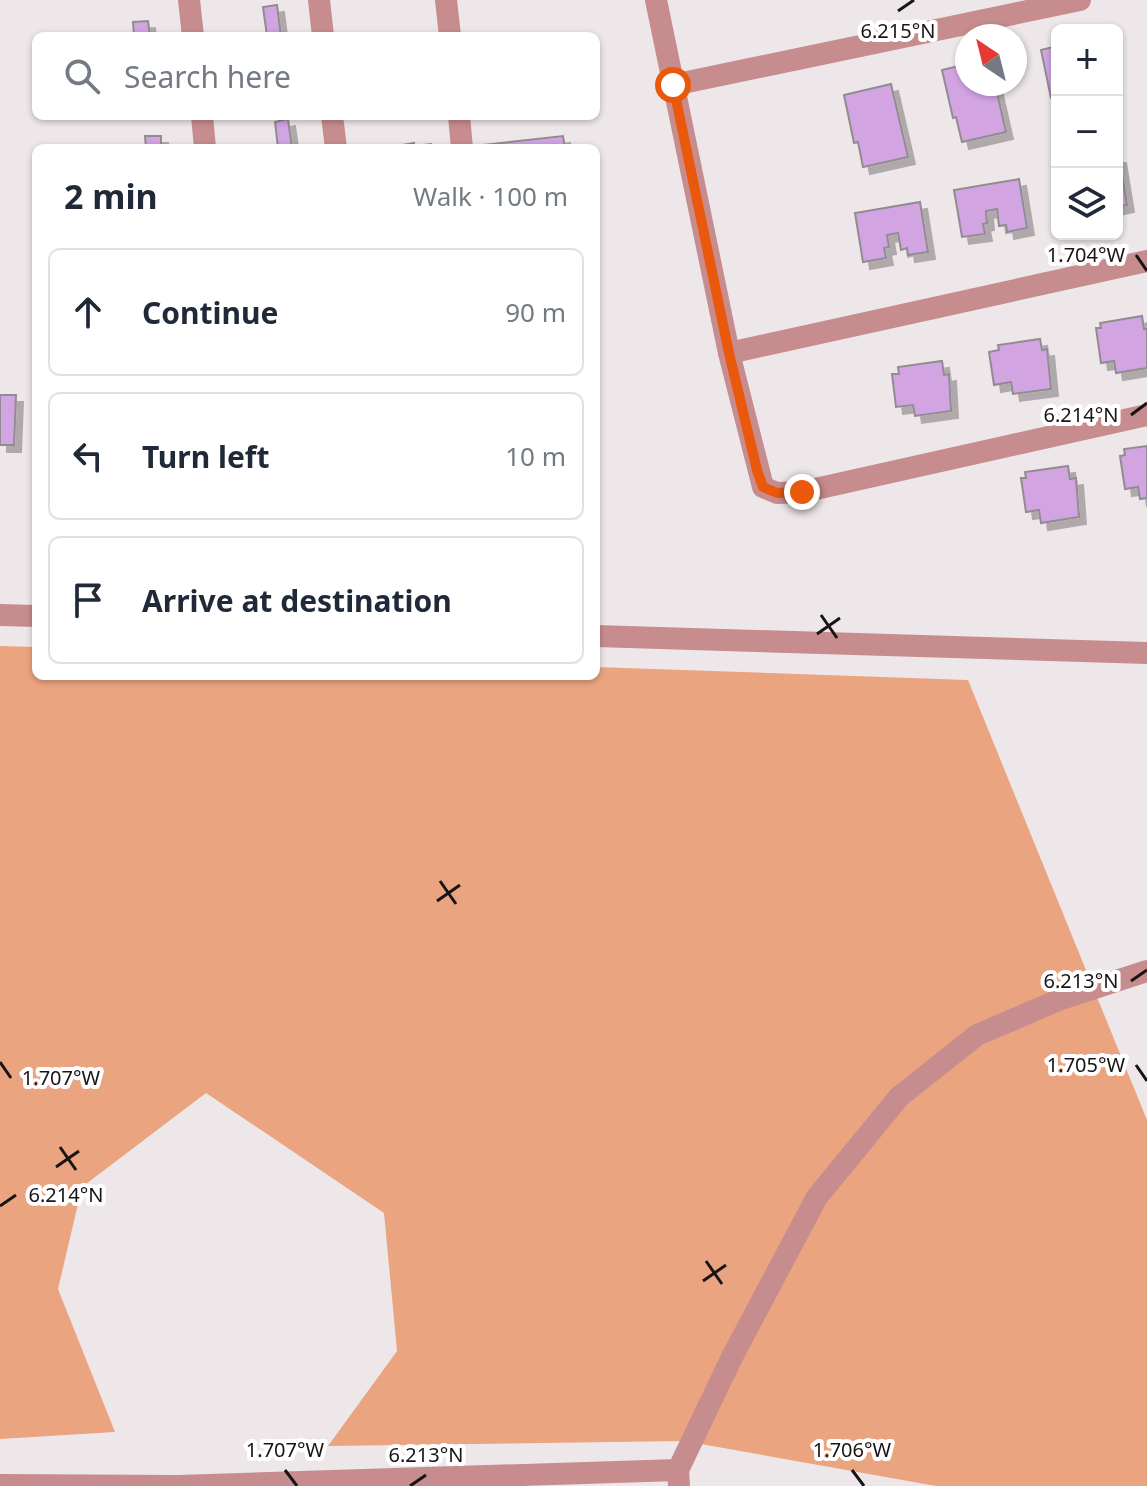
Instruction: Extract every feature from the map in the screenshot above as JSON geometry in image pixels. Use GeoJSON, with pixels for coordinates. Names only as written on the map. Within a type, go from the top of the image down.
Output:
{"type":"FeatureCollection","features":[{"type":"Feature","properties":{"kind":"street"},"geometry":{"type":"LineString","coordinates":[[189,0],[193,32]]}},
{"type":"Feature","properties":{"kind":"street"},"geometry":{"type":"LineString","coordinates":[[319,0],[323,32]]}},
{"type":"Feature","properties":{"kind":"street"},"geometry":{"type":"LineString","coordinates":[[446,0],[450,32]]}},
{"type":"Feature","properties":{"kind":"street"},"geometry":{"type":"LineString","coordinates":[[656,0],[729,353],[763,487],[777,493],[802,492],[1147,415]]}},
{"type":"Feature","properties":{"kind":"street"},"geometry":{"type":"LineString","coordinates":[[673,85],[1080,0]]}},
{"type":"Feature","properties":{"kind":"street"},"geometry":{"type":"LineString","coordinates":[[202,120],[205,144]]}},
{"type":"Feature","properties":{"kind":"street"},"geometry":{"type":"LineString","coordinates":[[332,120],[336,144]]}},
{"type":"Feature","properties":{"kind":"street"},"geometry":{"type":"LineString","coordinates":[[459,120],[462,144]]}},
{"type":"Feature","properties":{"kind":"street"},"geometry":{"type":"LineString","coordinates":[[729,353],[1147,261]]}},
{"type":"Feature","properties":{"kind":"street"},"geometry":{"type":"LineString","coordinates":[[0,615],[32,616]]}},
{"type":"Feature","properties":{"kind":"street"},"geometry":{"type":"LineString","coordinates":[[600,636],[1147,653]]}},
{"type":"Feature","properties":{"kind":"street"},"geometry":{"type":"LineString","coordinates":[[0,1485],[178,1486],[678,1478],[732,1357],[817,1197],[899,1097],[977,1035],[1061,999],[1147,971]]}},
{"type":"Feature","properties":{"kind":"shaded area"},"geometry":{"type":"Polygon","coordinates":[[[0,646],[32,647],[32,680],[600,680],[600,667],[968,680],[1147,1120],[1147,1486],[936,1486],[684,1441],[328,1446],[397,1351],[384,1213],[206,1093],[82,1187],[58,1289],[115,1432],[0,1439],[0,646]]]}},
{"type":"Feature","properties":{"kind":"building"},"geometry":{"type":"Polygon","coordinates":[[[277,5],[280,32],[266,32],[263,7],[277,5]]]}},
{"type":"Feature","properties":{"kind":"building"},"geometry":{"type":"Polygon","coordinates":[[[148,21],[149,32],[134,32],[133,22],[148,21]]]}},
{"type":"Feature","properties":{"kind":"building"},"geometry":{"type":"Polygon","coordinates":[[[1051,48],[1051,98],[1041,50],[1051,48]]]}},
{"type":"Feature","properties":{"kind":"building"},"geometry":{"type":"Polygon","coordinates":[[[955,67],[955,96],[998,96],[1006,132],[962,142],[942,70],[955,67]]]}},
{"type":"Feature","properties":{"kind":"building"},"geometry":{"type":"Polygon","coordinates":[[[891,84],[908,157],[863,167],[858,142],[854,143],[844,95],[891,84]]]}},
{"type":"Feature","properties":{"kind":"building"},"geometry":{"type":"Polygon","coordinates":[[[288,120],[291,144],[278,144],[275,122],[288,120]]]}},
{"type":"Feature","properties":{"kind":"building"},"geometry":{"type":"Polygon","coordinates":[[[145,136],[161,136],[161,144],[146,144],[145,136]]]}},
{"type":"Feature","properties":{"kind":"building"},"geometry":{"type":"Polygon","coordinates":[[[563,136],[564,144],[491,144],[563,136]]]}},
{"type":"Feature","properties":{"kind":"building"},"geometry":{"type":"Polygon","coordinates":[[[1019,179],[1027,228],[1007,232],[1006,225],[999,226],[997,209],[986,211],[987,223],[983,224],[985,234],[962,237],[954,190],[1019,179]]]}},
{"type":"Feature","properties":{"kind":"building"},"geometry":{"type":"Polygon","coordinates":[[[1123,180],[1127,205],[1123,206],[1123,180]]]}},
{"type":"Feature","properties":{"kind":"building"},"geometry":{"type":"Polygon","coordinates":[[[920,202],[928,252],[908,255],[907,248],[901,250],[898,233],[887,235],[889,247],[884,248],[886,258],[863,262],[855,213],[920,202]]]}},
{"type":"Feature","properties":{"kind":"building"},"geometry":{"type":"Polygon","coordinates":[[[1142,316],[1144,329],[1147,329],[1147,368],[1116,373],[1114,361],[1101,363],[1096,328],[1101,328],[1100,323],[1142,316]]]}},
{"type":"Feature","properties":{"kind":"building"},"geometry":{"type":"Polygon","coordinates":[[[1040,339],[1042,350],[1047,349],[1051,389],[1013,394],[1011,382],[994,385],[989,352],[999,350],[998,345],[1040,339]]]}},
{"type":"Feature","properties":{"kind":"building"},"geometry":{"type":"Polygon","coordinates":[[[942,361],[944,375],[949,374],[951,411],[915,416],[913,405],[896,407],[892,374],[899,374],[898,367],[942,361]]]}},
{"type":"Feature","properties":{"kind":"building"},"geometry":{"type":"Polygon","coordinates":[[[0,395],[16,395],[14,445],[0,445],[0,395]]]}},
{"type":"Feature","properties":{"kind":"building"},"geometry":{"type":"Polygon","coordinates":[[[1147,446],[1147,498],[1140,499],[1138,487],[1125,489],[1120,456],[1125,455],[1124,449],[1147,446]]]}},
{"type":"Feature","properties":{"kind":"building"},"geometry":{"type":"Polygon","coordinates":[[[1068,466],[1070,479],[1076,478],[1079,517],[1041,523],[1039,510],[1026,512],[1021,478],[1026,478],[1025,472],[1068,466]]]}},
{"type":"Feature","properties":{"kind":"route"},"geometry":{"type":"LineString","coordinates":[[673,85],[729,353],[757,470],[763,487],[777,493],[802,492]]}}]}
